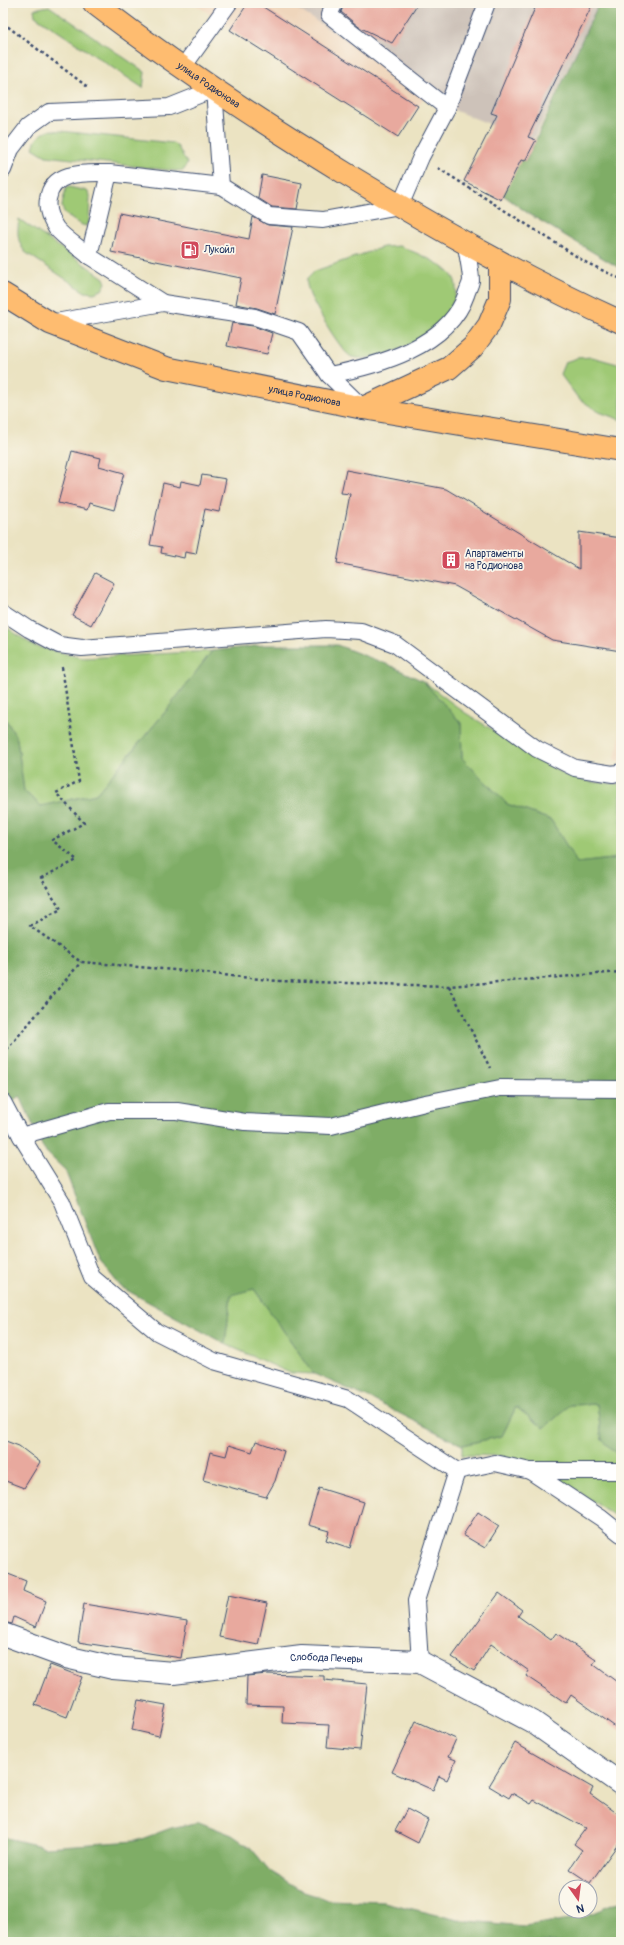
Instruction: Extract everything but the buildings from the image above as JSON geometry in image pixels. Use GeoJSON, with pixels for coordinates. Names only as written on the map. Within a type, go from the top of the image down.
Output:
{"type":"FeatureCollection","features":[{"type":"Feature","properties":{"kind":"main road","name":"улица Родионова"},"geometry":{"type":"LineString","coordinates":[[94,3],[214,89],[292,140],[400,206],[500,263],[621,322]]}},
{"type":"Feature","properties":{"kind":"main road"},"geometry":{"type":"LineString","coordinates":[[363,408],[449,368],[473,347],[489,325],[500,299],[500,263]]}},
{"type":"Feature","properties":{"kind":"main road","name":"улица Родионова"},"geometry":{"type":"LineString","coordinates":[[3,294],[50,323],[166,368],[363,408],[621,450]]}},
{"type":"Feature","properties":{"kind":"street","name":"Слобода Печеры"},"geometry":{"type":"LineString","coordinates":[[3,1634],[66,1656],[113,1668],[173,1673],[302,1657],[420,1662],[533,1722],[621,1784]]}},
{"type":"Feature","properties":{"kind":"lane"},"geometry":{"type":"LineString","coordinates":[[183,67],[229,3]]}},
{"type":"Feature","properties":{"kind":"lane"},"geometry":{"type":"LineString","coordinates":[[335,3],[329,15],[447,108]]}},
{"type":"Feature","properties":{"kind":"lane"},"geometry":{"type":"LineString","coordinates":[[164,303],[89,256],[56,228],[46,209],[49,191],[58,180],[78,173],[109,173],[221,186],[269,216],[322,220],[400,206],[421,157],[447,108],[487,3]]}},
{"type":"Feature","properties":{"kind":"lane"},"geometry":{"type":"LineString","coordinates":[[3,170],[11,149],[28,127],[49,112],[169,107],[214,89],[221,186]]}},
{"type":"Feature","properties":{"kind":"lane"},"geometry":{"type":"LineString","coordinates":[[89,256],[109,173]]}},
{"type":"Feature","properties":{"kind":"lane"},"geometry":{"type":"LineString","coordinates":[[329,375],[365,369],[405,353],[442,332],[461,309],[471,282],[466,244]]}},
{"type":"Feature","properties":{"kind":"lane"},"geometry":{"type":"LineString","coordinates":[[50,323],[164,303],[254,317],[299,332],[329,375],[363,408]]}},
{"type":"Feature","properties":{"kind":"lane"},"geometry":{"type":"LineString","coordinates":[[3,612],[29,629],[59,645],[82,648],[326,629],[361,631],[395,644],[536,749],[575,768],[613,774],[621,772]]}},
{"type":"Feature","properties":{"kind":"lane"},"geometry":{"type":"LineString","coordinates":[[21,1136],[109,1111],[177,1111],[245,1122],[331,1126],[425,1103],[500,1088],[621,1089]]}},
{"type":"Feature","properties":{"kind":"lane"},"geometry":{"type":"LineString","coordinates":[[3,1102],[21,1136],[62,1202],[92,1277],[157,1332],[214,1361],[348,1399],[457,1471],[495,1463],[530,1471],[621,1471]]}},
{"type":"Feature","properties":{"kind":"lane"},"geometry":{"type":"LineString","coordinates":[[420,1662],[416,1601],[457,1471]]}},
{"type":"Feature","properties":{"kind":"lane"},"geometry":{"type":"LineString","coordinates":[[530,1471],[601,1518],[621,1534]]}},
{"type":"Feature","properties":{"kind":"path"},"geometry":{"type":"LineString","coordinates":[[3,23],[117,110]]}},
{"type":"Feature","properties":{"kind":"path"},"geometry":{"type":"LineString","coordinates":[[421,157],[587,263],[621,279]]}},
{"type":"Feature","properties":{"kind":"path"},"geometry":{"type":"LineString","coordinates":[[59,645],[79,781],[56,793],[84,823],[52,840],[76,860],[41,878],[61,909],[30,926],[81,962],[278,981],[449,986],[621,972]]}},
{"type":"Feature","properties":{"kind":"path"},"geometry":{"type":"LineString","coordinates":[[3,1054],[81,962]]}},
{"type":"Feature","properties":{"kind":"path"},"geometry":{"type":"LineString","coordinates":[[449,986],[500,1088]]}},
{"type":"Feature","properties":{"kind":"shaded area"},"geometry":{"type":"Polygon","coordinates":[[[193,3],[291,3],[427,93],[397,138],[193,3]]]}},
{"type":"Feature","properties":{"kind":"shaded area"},"geometry":{"type":"Polygon","coordinates":[[[288,3],[599,3],[533,141],[456,111],[288,3]]]}},
{"type":"Feature","properties":{"kind":"shaded area"},"geometry":{"type":"Polygon","coordinates":[[[621,731],[621,760],[614,762],[621,731]]]}},
{"type":"Feature","properties":{"kind":"green space"},"geometry":{"type":"Polygon","coordinates":[[[599,3],[621,3],[621,269],[529,214],[503,195],[516,158],[526,161],[599,3]]]}},
{"type":"Feature","properties":{"kind":"green space"},"geometry":{"type":"Polygon","coordinates":[[[49,6],[145,72],[143,88],[35,16],[34,9],[49,6]]]}},
{"type":"Feature","properties":{"kind":"green space"},"geometry":{"type":"Polygon","coordinates":[[[51,130],[173,143],[178,147],[187,163],[184,170],[176,171],[46,156],[33,148],[39,136],[51,130]]]}},
{"type":"Feature","properties":{"kind":"green space"},"geometry":{"type":"Polygon","coordinates":[[[69,187],[87,191],[90,195],[89,222],[87,226],[72,220],[63,210],[62,205],[66,188],[69,187]]]}},
{"type":"Feature","properties":{"kind":"green space"},"geometry":{"type":"Polygon","coordinates":[[[19,219],[104,278],[106,283],[102,290],[94,293],[85,292],[25,252],[18,237],[19,219]]]}},
{"type":"Feature","properties":{"kind":"green space"},"geometry":{"type":"Polygon","coordinates":[[[400,246],[431,260],[452,275],[455,281],[455,296],[448,311],[436,325],[420,338],[402,348],[384,355],[367,358],[352,357],[342,348],[323,319],[310,295],[306,280],[315,271],[383,247],[400,246]]]}},
{"type":"Feature","properties":{"kind":"green space"},"geometry":{"type":"Polygon","coordinates":[[[592,357],[621,365],[621,420],[599,412],[578,398],[560,374],[565,362],[577,358],[592,357]]]}},
{"type":"Feature","properties":{"kind":"green space"},"geometry":{"type":"Polygon","coordinates":[[[3,625],[34,646],[83,658],[212,651],[166,711],[96,794],[41,806],[24,791],[17,739],[3,714],[3,625]]]}},
{"type":"Feature","properties":{"kind":"green space"},"geometry":{"type":"Polygon","coordinates":[[[264,645],[337,645],[389,665],[423,681],[461,723],[462,758],[507,804],[551,820],[577,863],[612,859],[621,856],[621,1458],[602,1440],[597,1404],[570,1405],[544,1428],[516,1407],[502,1436],[462,1445],[369,1398],[314,1374],[254,1289],[231,1295],[225,1344],[121,1287],[100,1261],[65,1170],[44,1150],[20,1096],[3,1106],[3,714],[17,739],[24,791],[41,806],[96,794],[166,711],[212,651],[264,645]]]}},
{"type":"Feature","properties":{"kind":"green space"},"geometry":{"type":"Polygon","coordinates":[[[423,681],[464,712],[565,775],[591,782],[621,784],[621,856],[612,859],[577,863],[551,820],[507,804],[462,758],[461,723],[423,681]]]}},
{"type":"Feature","properties":{"kind":"green space"},"geometry":{"type":"Polygon","coordinates":[[[254,1289],[314,1374],[290,1373],[225,1344],[231,1294],[254,1289]]]}},
{"type":"Feature","properties":{"kind":"green space"},"geometry":{"type":"Polygon","coordinates":[[[597,1404],[602,1440],[621,1458],[621,1520],[570,1486],[503,1456],[462,1455],[462,1445],[502,1436],[516,1407],[544,1428],[570,1405],[597,1404]]]}},
{"type":"Feature","properties":{"kind":"green space"},"geometry":{"type":"Polygon","coordinates":[[[199,1822],[232,1835],[251,1848],[270,1871],[304,1892],[329,1900],[384,1902],[458,1920],[524,1926],[570,1919],[598,1919],[598,1911],[621,1901],[621,1942],[3,1942],[3,1837],[45,1847],[136,1841],[171,1828],[199,1822]]]}},
{"type":"Feature","properties":{"kind":"place","name":"Лукойл"},"geometry":{"type":"Point","coordinates":[190,250]}},
{"type":"Feature","properties":{"kind":"place","name":"Апартаменты на Родионова"},"geometry":{"type":"Point","coordinates":[451,560]}}]}
